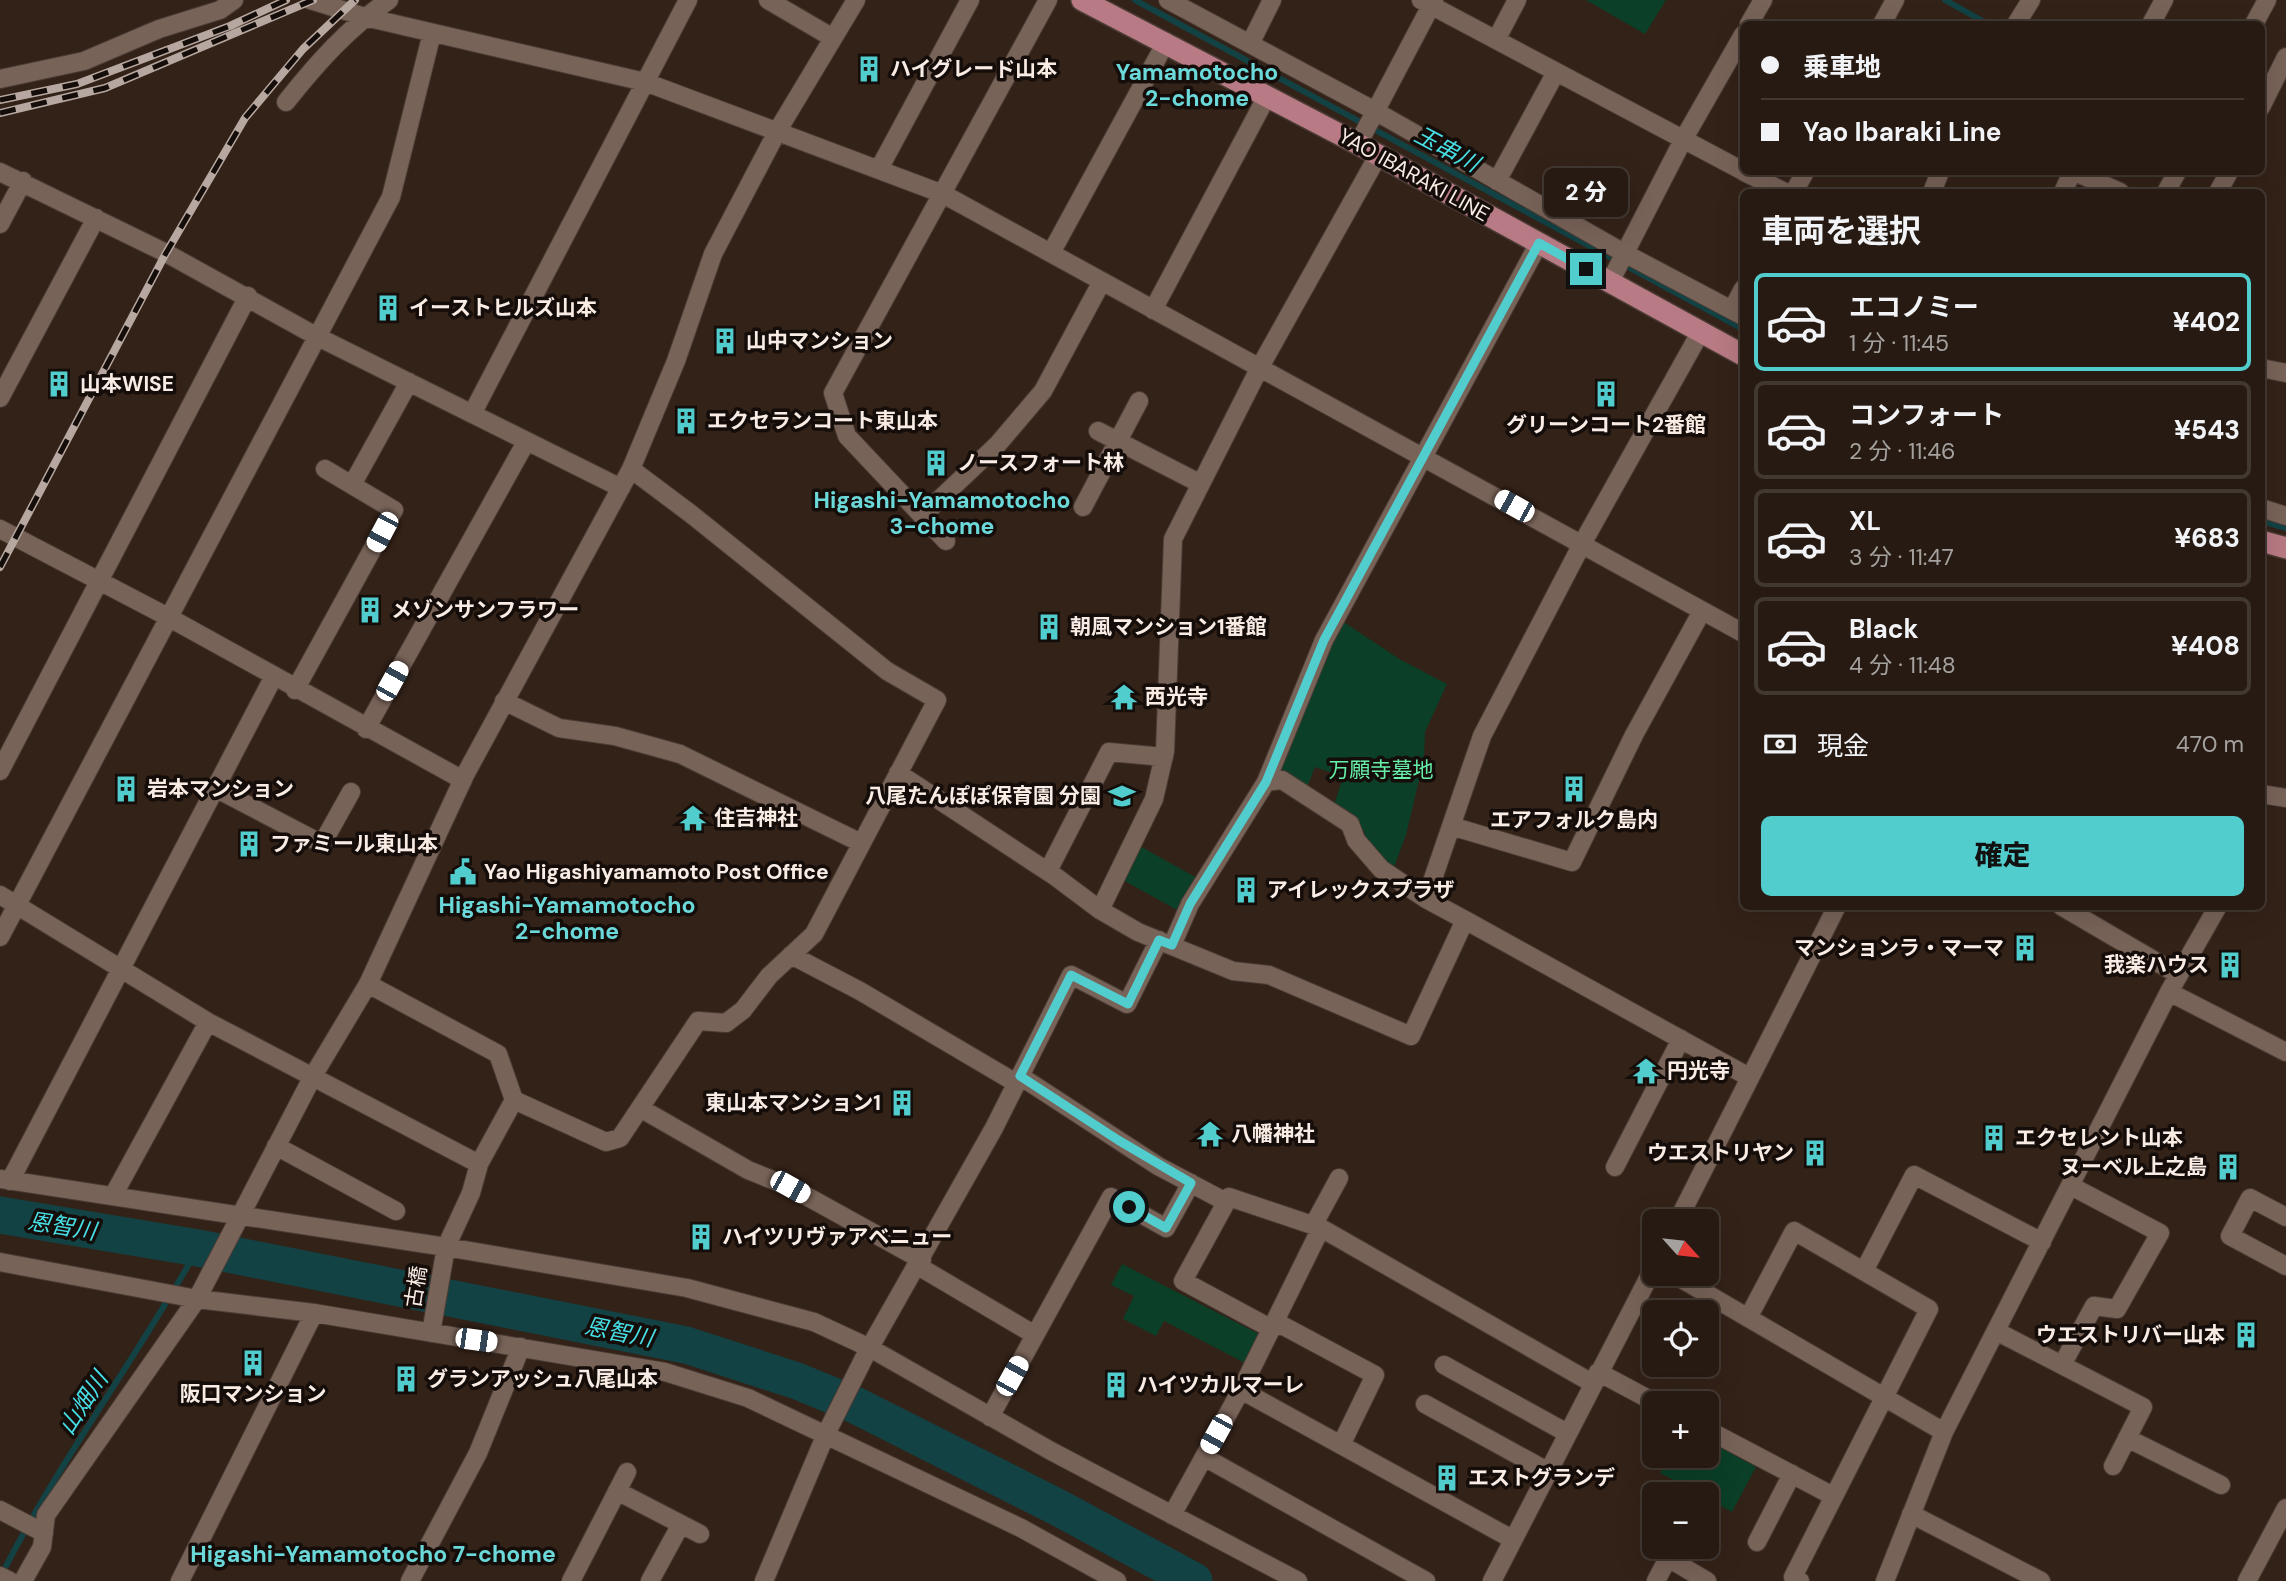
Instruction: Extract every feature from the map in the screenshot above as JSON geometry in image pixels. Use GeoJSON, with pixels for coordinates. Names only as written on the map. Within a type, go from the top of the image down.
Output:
{"type":"FeatureCollection","features":[{"type":"Feature","properties":{"kind":"main road","name":"YAO IBARAKI LINE"},"geometry":{"type":"LineString","coordinates":[[1082,0],[1111,7],[1166,42],[1267,96],[1367,126],[1378,154],[1539,243],[1618,266],[1700,333],[1740,353]]}},
{"type":"Feature","properties":{"kind":"main road"},"geometry":{"type":"LineString","coordinates":[[2265,542],[2286,548]]}},
{"type":"Feature","properties":{"kind":"street"},"geometry":{"type":"LineString","coordinates":[[0,79],[84,61],[159,29],[220,10],[234,0]]}},
{"type":"Feature","properties":{"kind":"street"},"geometry":{"type":"LineString","coordinates":[[310,0],[365,17],[645,82],[943,194],[1101,283],[1740,630]]}},
{"type":"Feature","properties":{"kind":"street"},"geometry":{"type":"LineString","coordinates":[[286,102],[324,55],[365,17],[389,0]]}},
{"type":"Feature","properties":{"kind":"street"},"geometry":{"type":"LineString","coordinates":[[472,414],[688,0]]}},
{"type":"Feature","properties":{"kind":"street"},"geometry":{"type":"LineString","coordinates":[[768,0],[833,38]]}},
{"type":"Feature","properties":{"kind":"street"},"geometry":{"type":"LineString","coordinates":[[34,1527],[46,1515],[186,1295],[238,1219],[313,1076],[368,984],[463,780],[631,469],[676,361],[713,254],[778,130],[856,0]]}},
{"type":"Feature","properties":{"kind":"street"},"geometry":{"type":"LineString","coordinates":[[878,169],[970,0]]}},
{"type":"Feature","properties":{"kind":"street"},"geometry":{"type":"LineString","coordinates":[[946,541],[847,436],[833,393],[1048,0]]}},
{"type":"Feature","properties":{"kind":"street"},"geometry":{"type":"LineString","coordinates":[[1168,0],[1250,44],[1367,126],[1497,181],[1618,266],[1737,313]]}},
{"type":"Feature","properties":{"kind":"street"},"geometry":{"type":"LineString","coordinates":[[1250,44],[1272,0]]}},
{"type":"Feature","properties":{"kind":"street"},"geometry":{"type":"LineString","coordinates":[[1496,40],[1517,0]]}},
{"type":"Feature","properties":{"kind":"street"},"geometry":{"type":"LineString","coordinates":[[1751,21],[1763,0]]}},
{"type":"Feature","properties":{"kind":"street"},"geometry":{"type":"LineString","coordinates":[[1884,21],[1895,0]]}},
{"type":"Feature","properties":{"kind":"street"},"geometry":{"type":"LineString","coordinates":[[2018,21],[2031,0]]}},
{"type":"Feature","properties":{"kind":"street"},"geometry":{"type":"LineString","coordinates":[[2153,21],[2164,0]]}},
{"type":"Feature","properties":{"kind":"street"},"geometry":{"type":"LineString","coordinates":[[2256,21],[2267,0]]}},
{"type":"Feature","properties":{"kind":"street"},"geometry":{"type":"LineString","coordinates":[[1367,126],[1429,2],[1740,169]]}},
{"type":"Feature","properties":{"kind":"street"},"geometry":{"type":"LineString","coordinates":[[0,937],[391,197],[432,33]]}},
{"type":"Feature","properties":{"kind":"street"},"geometry":{"type":"LineString","coordinates":[[1618,266],[1683,140],[1740,40]]}},
{"type":"Feature","properties":{"kind":"street"},"geometry":{"type":"LineString","coordinates":[[1051,253],[1166,42]]}},
{"type":"Feature","properties":{"kind":"street"},"geometry":{"type":"LineString","coordinates":[[2265,99],[2286,57]]}},
{"type":"Feature","properties":{"kind":"street"},"geometry":{"type":"LineString","coordinates":[[1497,181],[1556,72]]}},
{"type":"Feature","properties":{"kind":"street"},"geometry":{"type":"LineString","coordinates":[[1153,310],[1267,96]]}},
{"type":"Feature","properties":{"kind":"street"},"geometry":{"type":"LineString","coordinates":[[1100,910],[1154,799],[1164,757],[1173,539],[1260,367],[1378,154]]}},
{"type":"Feature","properties":{"kind":"street"},"geometry":{"type":"LineString","coordinates":[[0,172],[23,181],[248,296],[316,336],[621,488]]}},
{"type":"Feature","properties":{"kind":"street"},"geometry":{"type":"LineString","coordinates":[[1751,175],[1779,189]]}},
{"type":"Feature","properties":{"kind":"street"},"geometry":{"type":"LineString","coordinates":[[2081,175],[2113,189]]}},
{"type":"Feature","properties":{"kind":"street"},"geometry":{"type":"LineString","coordinates":[[0,224],[23,181]]}},
{"type":"Feature","properties":{"kind":"street"},"geometry":{"type":"LineString","coordinates":[[0,398],[96,218]]}},
{"type":"Feature","properties":{"kind":"street"},"geometry":{"type":"LineString","coordinates":[[764,1581],[828,1431],[868,1352],[920,1263],[1071,975],[1128,1004],[1266,782],[1324,640],[1539,243]]}},
{"type":"Feature","properties":{"kind":"street"},"geometry":{"type":"LineString","coordinates":[[922,516],[998,444],[1043,391],[1101,283]]}},
{"type":"Feature","properties":{"kind":"street"},"geometry":{"type":"LineString","coordinates":[[0,771],[248,296]]}},
{"type":"Feature","properties":{"kind":"street"},"geometry":{"type":"LineString","coordinates":[[1426,899],[1482,736],[1582,544],[1700,333]]}},
{"type":"Feature","properties":{"kind":"street"},"geometry":{"type":"LineString","coordinates":[[2265,369],[2286,373]]}},
{"type":"Feature","properties":{"kind":"street"},"geometry":{"type":"LineString","coordinates":[[352,485],[409,382]]}},
{"type":"Feature","properties":{"kind":"street"},"geometry":{"type":"LineString","coordinates":[[1083,507],[1139,401]]}},
{"type":"Feature","properties":{"kind":"street"},"geometry":{"type":"LineString","coordinates":[[1098,431],[1201,484]]}},
{"type":"Feature","properties":{"kind":"street"},"geometry":{"type":"LineString","coordinates":[[366,729],[526,442]]}},
{"type":"Feature","properties":{"kind":"street"},"geometry":{"type":"LineString","coordinates":[[295,690],[394,510],[325,469]]}},
{"type":"Feature","properties":{"kind":"street"},"geometry":{"type":"LineString","coordinates":[[368,984],[498,1054],[514,1100],[606,1142],[620,1138],[698,1021],[726,1023],[743,1010],[769,976],[814,934],[937,700],[887,671],[631,469]]}},
{"type":"Feature","properties":{"kind":"street"},"geometry":{"type":"LineString","coordinates":[[2265,509],[2286,516]]}},
{"type":"Feature","properties":{"kind":"street"},"geometry":{"type":"LineString","coordinates":[[0,529],[168,617],[273,678],[463,780]]}},
{"type":"Feature","properties":{"kind":"street"},"geometry":{"type":"LineString","coordinates":[[1451,826],[1572,862],[1634,735],[1702,611]]}},
{"type":"Feature","properties":{"kind":"street"},"geometry":{"type":"LineString","coordinates":[[273,678],[5,1180],[114,1194],[238,1219],[687,1288],[814,1322],[1298,1581]]}},
{"type":"Feature","properties":{"kind":"street"},"geometry":{"type":"LineString","coordinates":[[504,701],[559,728],[615,736],[680,754],[861,843]]}},
{"type":"Feature","properties":{"kind":"street"},"geometry":{"type":"LineString","coordinates":[[1048,871],[1109,752],[1164,757]]}},
{"type":"Feature","properties":{"kind":"street"},"geometry":{"type":"LineString","coordinates":[[898,773],[1048,871],[1100,910],[1165,943],[1233,971],[1269,975],[1411,1036],[1465,920]]}},
{"type":"Feature","properties":{"kind":"street"},"geometry":{"type":"LineString","coordinates":[[1266,782],[1282,780],[1350,824],[1356,840],[1381,869],[1426,899],[1749,1077]]}},
{"type":"Feature","properties":{"kind":"street"},"geometry":{"type":"LineString","coordinates":[[215,788],[323,844],[351,792]]}},
{"type":"Feature","properties":{"kind":"street"},"geometry":{"type":"LineString","coordinates":[[2265,795],[2286,798]]}},
{"type":"Feature","properties":{"kind":"street"},"geometry":{"type":"LineString","coordinates":[[0,895],[208,1022],[479,1164]]}},
{"type":"Feature","properties":{"kind":"street"},"geometry":{"type":"LineString","coordinates":[[1683,1209],[1835,910]]}},
{"type":"Feature","properties":{"kind":"street"},"geometry":{"type":"LineString","coordinates":[[2069,910],[2179,975]]}},
{"type":"Feature","properties":{"kind":"street"},"geometry":{"type":"LineString","coordinates":[[1885,1581],[1944,1432],[2169,992],[2216,910]]}},
{"type":"Feature","properties":{"kind":"street"},"geometry":{"type":"LineString","coordinates":[[791,955],[1018,1080],[1226,1202]]}},
{"type":"Feature","properties":{"kind":"street"},"geometry":{"type":"LineString","coordinates":[[2169,992],[2286,1052]]}},
{"type":"Feature","properties":{"kind":"street"},"geometry":{"type":"LineString","coordinates":[[114,1194],[208,1022]]}},
{"type":"Feature","properties":{"kind":"street"},"geometry":{"type":"LineString","coordinates":[[1615,1167],[1681,1039]]}},
{"type":"Feature","properties":{"kind":"street","name":"古橋"},"geometry":{"type":"LineString","coordinates":[[432,1329],[445,1252],[471,1193],[479,1164],[514,1100]]}},
{"type":"Feature","properties":{"kind":"street"},"geometry":{"type":"LineString","coordinates":[[640,1108],[748,1171],[790,1187],[920,1263],[1035,1335]]}},
{"type":"Feature","properties":{"kind":"street"},"geometry":{"type":"LineString","coordinates":[[276,1146],[396,1211]]}},
{"type":"Feature","properties":{"kind":"street"},"geometry":{"type":"LineString","coordinates":[[1864,1271],[1914,1175],[2042,1242]]}},
{"type":"Feature","properties":{"kind":"street"},"geometry":{"type":"LineString","coordinates":[[1172,1515],[1274,1325],[1339,1178]]}},
{"type":"Feature","properties":{"kind":"street"},"geometry":{"type":"LineString","coordinates":[[990,1417],[1111,1197],[1166,1228],[1191,1183]]}},
{"type":"Feature","properties":{"kind":"street"},"geometry":{"type":"LineString","coordinates":[[2062,1365],[2095,1306],[2117,1309],[2160,1233],[2071,1186]]}},
{"type":"Feature","properties":{"kind":"street"},"geometry":{"type":"LineString","coordinates":[[1340,1445],[1376,1375],[1183,1281],[1229,1197],[1318,1226],[1595,1377],[1642,1397]]}},
{"type":"Feature","properties":{"kind":"street"},"geometry":{"type":"LineString","coordinates":[[2286,1217],[2250,1198],[2230,1236],[2286,1266]]}},
{"type":"Feature","properties":{"kind":"street"},"geometry":{"type":"LineString","coordinates":[[1748,1318],[1794,1231],[1929,1309],[1793,1577],[1800,1581]]}},
{"type":"Feature","properties":{"kind":"street"},"geometry":{"type":"LineString","coordinates":[[0,1262],[186,1295],[432,1329],[665,1373],[748,1398],[828,1431],[1021,1528],[1097,1576],[1117,1581]]}},
{"type":"Feature","properties":{"kind":"street"},"geometry":{"type":"LineString","coordinates":[[1492,1581],[1644,1286]]}},
{"type":"Feature","properties":{"kind":"street"},"geometry":{"type":"LineString","coordinates":[[1693,1286],[1944,1432]]}},
{"type":"Feature","properties":{"kind":"street"},"geometry":{"type":"LineString","coordinates":[[180,1581],[314,1313]]}},
{"type":"Feature","properties":{"kind":"street"},"geometry":{"type":"LineString","coordinates":[[1996,1331],[2143,1408],[2113,1466]]}},
{"type":"Feature","properties":{"kind":"street"},"geometry":{"type":"LineString","coordinates":[[410,1581],[478,1453],[521,1347]]}},
{"type":"Feature","properties":{"kind":"street"},"geometry":{"type":"LineString","coordinates":[[1444,1365],[1567,1433]]}},
{"type":"Feature","properties":{"kind":"street"},"geometry":{"type":"LineString","coordinates":[[1241,1390],[1512,1539]]}},
{"type":"Feature","properties":{"kind":"street"},"geometry":{"type":"LineString","coordinates":[[1425,1404],[1547,1471]]}},
{"type":"Feature","properties":{"kind":"street"},"geometry":{"type":"LineString","coordinates":[[1719,1436],[1833,1496]]}},
{"type":"Feature","properties":{"kind":"street"},"geometry":{"type":"LineString","coordinates":[[2127,1438],[2221,1485]]}},
{"type":"Feature","properties":{"kind":"street"},"geometry":{"type":"LineString","coordinates":[[1204,1457],[1426,1581]]}},
{"type":"Feature","properties":{"kind":"street"},"geometry":{"type":"LineString","coordinates":[[571,1581],[628,1472]]}},
{"type":"Feature","properties":{"kind":"street"},"geometry":{"type":"LineString","coordinates":[[1757,1542],[1792,1474]]}},
{"type":"Feature","properties":{"kind":"street"},"geometry":{"type":"LineString","coordinates":[[617,1491],[700,1534]]}},
{"type":"Feature","properties":{"kind":"street"},"geometry":{"type":"LineString","coordinates":[[2250,1580],[2286,1508]]}},
{"type":"Feature","properties":{"kind":"street"},"geometry":{"type":"LineString","coordinates":[[0,1510],[34,1527],[42,1547],[10,1579]]}},
{"type":"Feature","properties":{"kind":"street"},"geometry":{"type":"LineString","coordinates":[[1911,1514],[2041,1581]]}},
{"type":"Feature","properties":{"kind":"street"},"geometry":{"type":"LineString","coordinates":[[650,1581],[681,1524]]}},
{"type":"Feature","properties":{"kind":"street"},"geometry":{"type":"LineString","coordinates":[[1656,1581],[1668,1558],[1707,1581]]}},
{"type":"Feature","properties":{"kind":"green space"},"geometry":{"type":"Polygon","coordinates":[[[1586,0],[1666,0],[1645,34],[1586,0]]]}},
{"type":"Feature","properties":{"kind":"green space","name":"万願寺墓地"},"geometry":{"type":"Polygon","coordinates":[[[1342,621],[1401,660],[1447,684],[1425,732],[1424,759],[1406,835],[1392,872],[1362,841],[1365,832],[1333,808],[1343,777],[1315,767],[1306,790],[1278,774],[1342,621]]]}},
{"type":"Feature","properties":{"kind":"green space"},"geometry":{"type":"Polygon","coordinates":[[[1138,845],[1197,878],[1179,911],[1121,879],[1138,845]]]}},
{"type":"Feature","properties":{"kind":"green space"},"geometry":{"type":"Polygon","coordinates":[[[1122,1264],[1259,1334],[1245,1363],[1164,1321],[1156,1336],[1123,1319],[1134,1296],[1111,1285],[1122,1264]]]}},
{"type":"Feature","properties":{"kind":"green space"},"geometry":{"type":"Polygon","coordinates":[[[1719,1447],[1756,1467],[1732,1512],[1719,1505],[1719,1482],[1677,1482],[1660,1473],[1663,1468],[1719,1468],[1719,1447]]]}},
{"type":"Feature","properties":{"kind":"waterway","name":"玉串川"},"geometry":{"type":"LineString","coordinates":[[1135,0],[1740,327]]}},
{"type":"Feature","properties":{"kind":"waterway"},"geometry":{"type":"LineString","coordinates":[[1945,0],[1983,21]]}},
{"type":"Feature","properties":{"kind":"waterway","name":"玉串川"},"geometry":{"type":"LineString","coordinates":[[2265,522],[2286,528]]}},
{"type":"Feature","properties":{"kind":"waterway","name":"恩智川"},"geometry":{"type":"LineString","coordinates":[[0,1215],[198,1248],[686,1345],[797,1381],[853,1404],[1059,1508],[1194,1581]]}},
{"type":"Feature","properties":{"kind":"waterway","name":"山畑川"},"geometry":{"type":"LineString","coordinates":[[1,1576],[47,1492],[198,1248]]}},
{"type":"Feature","properties":{"kind":"railway"},"geometry":{"type":"LineString","coordinates":[[0,100],[77,84],[230,26],[286,0]]}},
{"type":"Feature","properties":{"kind":"railway"},"geometry":{"type":"LineString","coordinates":[[0,113],[105,88],[313,0]]}},
{"type":"Feature","properties":{"kind":"railway"},"geometry":{"type":"LineString","coordinates":[[0,567],[166,253],[245,118],[303,49],[355,0]]}},
{"type":"Feature","properties":{"kind":"place","name":"ハイグレード山本"},"geometry":{"type":"Point","coordinates":[869,69]}},
{"type":"Feature","properties":{"kind":"place","name":"イーストヒルズ山本"},"geometry":{"type":"Point","coordinates":[388,308]}},
{"type":"Feature","properties":{"kind":"place","name":"山中マンション"},"geometry":{"type":"Point","coordinates":[725,341]}},
{"type":"Feature","properties":{"kind":"place","name":"山本WISE"},"geometry":{"type":"Point","coordinates":[59,384]}},
{"type":"Feature","properties":{"kind":"place","name":"グリーンコート2番館"},"geometry":{"type":"Point","coordinates":[1606,394]}},
{"type":"Feature","properties":{"kind":"place","name":"エクセランコート東山本"},"geometry":{"type":"Point","coordinates":[686,421]}},
{"type":"Feature","properties":{"kind":"place","name":"ノースフォート林"},"geometry":{"type":"Point","coordinates":[936,463]}},
{"type":"Feature","properties":{"kind":"place","name":"メゾンサンフラワー"},"geometry":{"type":"Point","coordinates":[370,610]}},
{"type":"Feature","properties":{"kind":"place","name":"朝風マンション1番館"},"geometry":{"type":"Point","coordinates":[1049,627]}},
{"type":"Feature","properties":{"kind":"place","name":"西光寺"},"geometry":{"type":"Point","coordinates":[1124,697]}},
{"type":"Feature","properties":{"kind":"place","name":"岩本マンション"},"geometry":{"type":"Point","coordinates":[126,789]}},
{"type":"Feature","properties":{"kind":"place","name":"エアフォルク島内"},"geometry":{"type":"Point","coordinates":[1574,789]}},
{"type":"Feature","properties":{"kind":"place","name":"八尾たんぽぽ保育園 分園"},"geometry":{"type":"Point","coordinates":[1122,796]}},
{"type":"Feature","properties":{"kind":"place","name":"住吉神社"},"geometry":{"type":"Point","coordinates":[693,818]}},
{"type":"Feature","properties":{"kind":"place","name":"ファミール東山本"},"geometry":{"type":"Point","coordinates":[249,844]}},
{"type":"Feature","properties":{"kind":"place","name":"Yao Higashiyamamoto Post Office"},"geometry":{"type":"Point","coordinates":[463,872]}},
{"type":"Feature","properties":{"kind":"place","name":"アイレックスプラザ"},"geometry":{"type":"Point","coordinates":[1246,890]}},
{"type":"Feature","properties":{"kind":"place","name":"マンションラ・マーマ"},"geometry":{"type":"Point","coordinates":[2025,948]}},
{"type":"Feature","properties":{"kind":"place","name":"我楽ハウス"},"geometry":{"type":"Point","coordinates":[2230,965]}},
{"type":"Feature","properties":{"kind":"place","name":"円光寺"},"geometry":{"type":"Point","coordinates":[1646,1071]}},
{"type":"Feature","properties":{"kind":"place","name":"東山本マンション1"},"geometry":{"type":"Point","coordinates":[902,1103]}},
{"type":"Feature","properties":{"kind":"place","name":"八幡神社"},"geometry":{"type":"Point","coordinates":[1210,1134]}},
{"type":"Feature","properties":{"kind":"place","name":"エクセレント山本"},"geometry":{"type":"Point","coordinates":[1994,1138]}},
{"type":"Feature","properties":{"kind":"place","name":"ウエストリヤン"},"geometry":{"type":"Point","coordinates":[1815,1153]}},
{"type":"Feature","properties":{"kind":"place","name":"ヌーベル上之島"},"geometry":{"type":"Point","coordinates":[2228,1167]}},
{"type":"Feature","properties":{"kind":"place","name":"ハイツリヴァアベニュー"},"geometry":{"type":"Point","coordinates":[701,1237]}},
{"type":"Feature","properties":{"kind":"place","name":"ウエストリバー山本"},"geometry":{"type":"Point","coordinates":[2246,1335]}},
{"type":"Feature","properties":{"kind":"place","name":"阪口マンション"},"geometry":{"type":"Point","coordinates":[253,1363]}},
{"type":"Feature","properties":{"kind":"place","name":"グランアッシュ八尾山本"},"geometry":{"type":"Point","coordinates":[406,1379]}},
{"type":"Feature","properties":{"kind":"place","name":"ハイツカルマーレ"},"geometry":{"type":"Point","coordinates":[1116,1385]}},
{"type":"Feature","properties":{"kind":"place","name":"エストグランデ"},"geometry":{"type":"Point","coordinates":[1447,1478]}},
{"type":"Feature","properties":{"kind":"district","name":"Yamamotocho 2-chome"},"geometry":{"type":"Point","coordinates":[1197,85]}},
{"type":"Feature","properties":{"kind":"district","name":"Higashi-Yamamotocho 3-chome"},"geometry":{"type":"Point","coordinates":[942,513]}},
{"type":"Feature","properties":{"kind":"district","name":"Higashi-Yamamotocho 2-chome"},"geometry":{"type":"Point","coordinates":[567,918]}},
{"type":"Feature","properties":{"kind":"district","name":"Higashi-Yamamotocho 7-chome"},"geometry":{"type":"Point","coordinates":[373,1554]}},
{"type":"Feature","properties":{"kind":"route"},"geometry":{"type":"LineString","coordinates":[[1129,1207],[1166,1228],[1191,1183],[1158,1166],[1020,1076],[1071,975],[1128,1004],[1159,940],[1172,945],[1190,904],[1266,782],[1324,640],[1539,243],[1586,269]]}}]}
